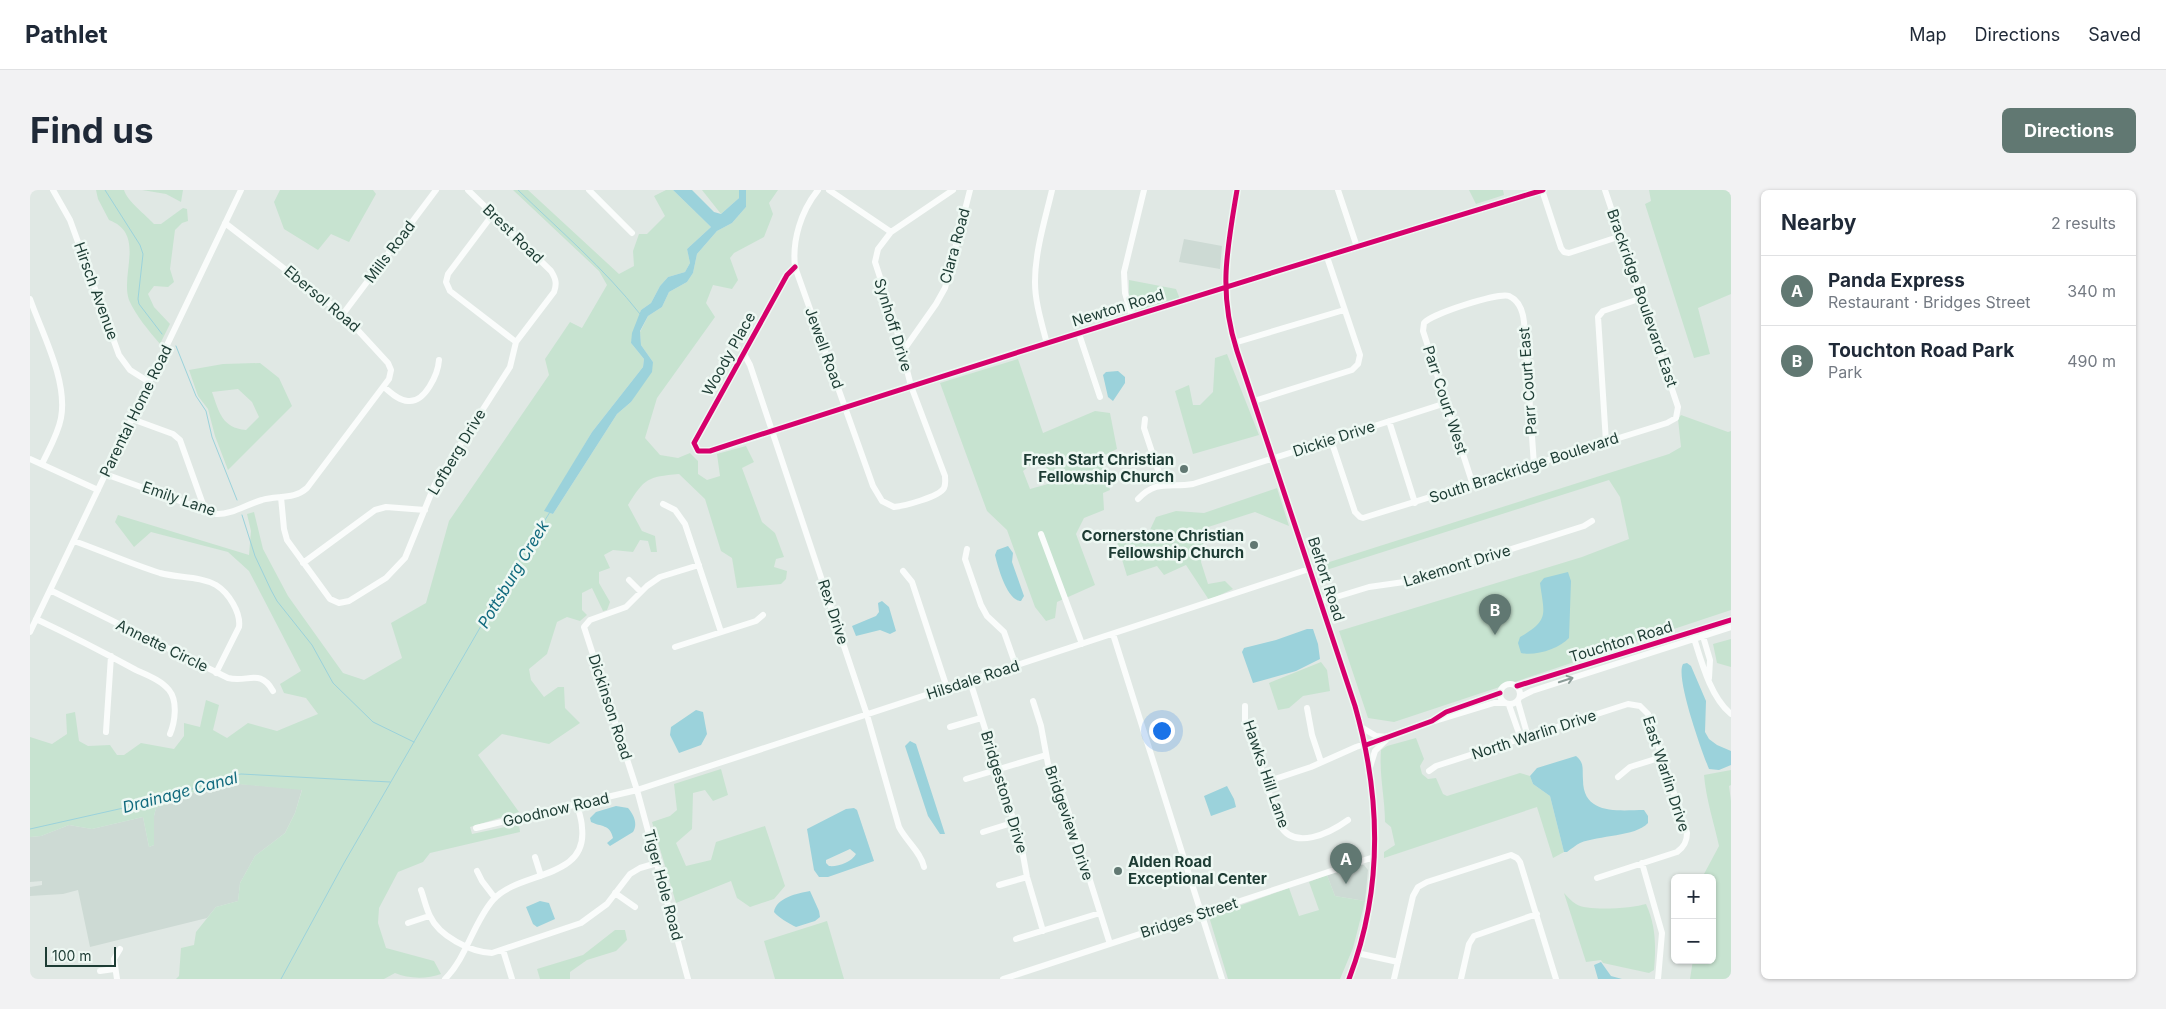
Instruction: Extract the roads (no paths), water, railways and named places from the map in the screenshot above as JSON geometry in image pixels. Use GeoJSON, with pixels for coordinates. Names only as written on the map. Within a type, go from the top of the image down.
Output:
{"type":"FeatureCollection","features":[{"type":"Feature","properties":{"kind":"street","name":"Hirsch Avenue"},"geometry":{"type":"LineString","coordinates":[[53,190],[70,220],[122,360],[130,370],[150,382]]}},
{"type":"Feature","properties":{"kind":"street","name":"Parental Home Road"},"geometry":{"type":"LineString","coordinates":[[30,632],[34,620],[74,541],[241,190]]}},
{"type":"Feature","properties":{"kind":"street","name":"Mills Road"},"geometry":{"type":"LineString","coordinates":[[343,314],[436,190]]}},
{"type":"Feature","properties":{"kind":"street","name":"Brest Road"},"geometry":{"type":"LineString","coordinates":[[468,190],[551,271],[556,280]]}},
{"type":"Feature","properties":{"kind":"street"},"geometry":{"type":"LineString","coordinates":[[588,190],[632,233]]}},
{"type":"Feature","properties":{"kind":"street","name":"Jewell Road"},"geometry":{"type":"LineString","coordinates":[[818,190],[801,218],[793,257],[794,267],[873,486],[885,504]]}},
{"type":"Feature","properties":{"kind":"street"},"geometry":{"type":"LineString","coordinates":[[829,190],[891,232]]}},
{"type":"Feature","properties":{"kind":"street","name":"Synhoff Drive"},"geometry":{"type":"LineString","coordinates":[[885,504],[894,507],[902,506],[936,495],[944,488],[945,476],[911,386],[903,351],[875,262],[878,249],[891,232],[953,190]]}},
{"type":"Feature","properties":{"kind":"street","name":"Clara Road"},"geometry":{"type":"LineString","coordinates":[[903,351],[945,288],[970,190]]}},
{"type":"Feature","properties":{"kind":"street"},"geometry":{"type":"LineString","coordinates":[[1047,344],[1037,301],[1035,268],[1052,190]]}},
{"type":"Feature","properties":{"kind":"street"},"geometry":{"type":"LineString","coordinates":[[1132,317],[1124,288],[1124,272],[1144,190]]}},
{"type":"Feature","properties":{"kind":"street","name":"Belfort Road"},"geometry":{"type":"LineString","coordinates":[[1237,190],[1225,264],[1227,309],[1234,343],[1366,745],[1370,769],[1375,829],[1374,857],[1366,919],[1348,979]]}},
{"type":"Feature","properties":{"kind":"street"},"geometry":{"type":"LineString","coordinates":[[1338,190],[1358,247]]}},
{"type":"Feature","properties":{"kind":"street"},"geometry":{"type":"LineString","coordinates":[[1543,190],[1560,248],[1564,252],[1569,253],[1621,236]]}},
{"type":"Feature","properties":{"kind":"street","name":"Newton Road"},"geometry":{"type":"LineString","coordinates":[[702,452],[846,408],[956,370],[1047,344],[1543,190]]}},
{"type":"Feature","properties":{"kind":"street","name":"Brackridge Boulevard East"},"geometry":{"type":"LineString","coordinates":[[1605,190],[1678,406]]}},
{"type":"Feature","properties":{"kind":"street"},"geometry":{"type":"LineString","coordinates":[[493,214],[448,274],[446,282],[450,291],[516,342]]}},
{"type":"Feature","properties":{"kind":"street","name":"Ebersol Road"},"geometry":{"type":"LineString","coordinates":[[225,223],[343,314],[388,363],[391,375],[384,387],[307,488],[299,494],[281,497]]}},
{"type":"Feature","properties":{"kind":"street"},"geometry":{"type":"LineString","coordinates":[[1254,401],[1352,370],[1358,364],[1360,355],[1327,257]]}},
{"type":"Feature","properties":{"kind":"street","name":"Woody Place"},"geometry":{"type":"LineString","coordinates":[[702,452],[695,449],[694,443],[787,275],[794,267]]}},
{"type":"Feature","properties":{"kind":"street","name":"Lofberg Drive"},"geometry":{"type":"LineString","coordinates":[[303,563],[330,599],[339,603],[349,601],[397,569],[408,552],[435,484],[510,367],[516,342],[554,292],[556,280]]}},
{"type":"Feature","properties":{"kind":"street","name":"Parr Court West"},"geometry":{"type":"LineString","coordinates":[[1473,485],[1423,330],[1424,323],[1430,317],[1499,296],[1507,296],[1514,299]]}},
{"type":"Feature","properties":{"kind":"street"},"geometry":{"type":"LineString","coordinates":[[1606,442],[1598,317],[1604,311],[1642,298]]}},
{"type":"Feature","properties":{"kind":"street"},"geometry":{"type":"LineString","coordinates":[[30,299],[57,373],[62,399],[59,427],[42,464]]}},
{"type":"Feature","properties":{"kind":"street","name":"Parr Court East"},"geometry":{"type":"LineString","coordinates":[[1514,299],[1520,306],[1524,316],[1534,465]]}},
{"type":"Feature","properties":{"kind":"street"},"geometry":{"type":"LineString","coordinates":[[1234,343],[1344,310]]}},
{"type":"Feature","properties":{"kind":"street"},"geometry":{"type":"LineString","coordinates":[[1079,334],[1100,397]]}},
{"type":"Feature","properties":{"kind":"street","name":"Rex Drive"},"geometry":{"type":"LineString","coordinates":[[744,354],[750,364],[867,715],[899,827],[906,840],[921,858],[924,867]]}},
{"type":"Feature","properties":{"kind":"street"},"geometry":{"type":"LineString","coordinates":[[384,387],[401,400],[417,399],[422,396],[437,373],[439,360]]}},
{"type":"Feature","properties":{"kind":"street","name":"Dickie Drive"},"geometry":{"type":"LineString","coordinates":[[1138,499],[1145,492],[1163,485],[1193,484],[1446,403]]}},
{"type":"Feature","properties":{"kind":"street","name":"South Brackridge Boulevard"},"geometry":{"type":"LineString","coordinates":[[1331,440],[1355,512],[1360,517],[1367,518],[1673,420],[1678,414],[1678,406]]}},
{"type":"Feature","properties":{"kind":"street"},"geometry":{"type":"LineString","coordinates":[[1145,418],[1144,428],[1163,485]]}},
{"type":"Feature","properties":{"kind":"street"},"geometry":{"type":"LineString","coordinates":[[132,419],[173,434],[180,440],[205,510]]}},
{"type":"Feature","properties":{"kind":"street"},"geometry":{"type":"LineString","coordinates":[[1389,421],[1415,503]]}},
{"type":"Feature","properties":{"kind":"street"},"geometry":{"type":"LineString","coordinates":[[30,459],[98,490]]}},
{"type":"Feature","properties":{"kind":"street","name":"Emily Lane"},"geometry":{"type":"LineString","coordinates":[[106,474],[220,514],[263,499],[281,497]]}},
{"type":"Feature","properties":{"kind":"street"},"geometry":{"type":"LineString","coordinates":[[281,497],[285,535],[303,563],[375,510],[386,508],[425,510]]}},
{"type":"Feature","properties":{"kind":"street"},"geometry":{"type":"LineString","coordinates":[[663,504],[675,510],[683,518],[721,632]]}},
{"type":"Feature","properties":{"kind":"street","name":"Lakemont Drive"},"geometry":{"type":"LineString","coordinates":[[1320,602],[1368,587],[1411,581],[1584,526],[1592,521]]}},
{"type":"Feature","properties":{"kind":"street"},"geometry":{"type":"LineString","coordinates":[[1041,534],[1082,644]]}},
{"type":"Feature","properties":{"kind":"street"},"geometry":{"type":"LineString","coordinates":[[74,541],[158,572],[205,581],[222,589],[237,611],[240,621],[239,627],[216,673]]}},
{"type":"Feature","properties":{"kind":"street"},"geometry":{"type":"LineString","coordinates":[[967,549],[965,558],[981,605],[987,616],[1004,632],[1016,666]]}},
{"type":"Feature","properties":{"kind":"street"},"geometry":{"type":"LineString","coordinates":[[629,580],[641,592],[660,577],[699,565]]}},
{"type":"Feature","properties":{"kind":"street","name":"Hilsdale Road"},"geometry":{"type":"LineString","coordinates":[[637,790],[1309,569]]}},
{"type":"Feature","properties":{"kind":"street"},"geometry":{"type":"LineString","coordinates":[[903,571],[912,582],[946,688]]}},
{"type":"Feature","properties":{"kind":"street","name":"Annette Circle"},"geometry":{"type":"LineString","coordinates":[[50,590],[216,673],[233,679],[261,678],[269,684],[273,691]]}},
{"type":"Feature","properties":{"kind":"street","name":"Dickinson Road"},"geometry":{"type":"LineString","coordinates":[[637,790],[585,632],[586,624],[590,620],[626,607],[641,592]]}},
{"type":"Feature","properties":{"kind":"street"},"geometry":{"type":"LineString","coordinates":[[675,647],[756,620],[763,615]]}},
{"type":"Feature","properties":{"kind":"street"},"geometry":{"type":"LineString","coordinates":[[34,620],[111,656],[159,682],[168,689],[172,694],[175,720],[170,734]]}},
{"type":"Feature","properties":{"kind":"street","name":"Touchton Road"},"geometry":{"type":"LineString","coordinates":[[1266,782],[1432,721],[1494,703],[1507,704],[1532,692],[1694,636],[1731,620]]}},
{"type":"Feature","properties":{"kind":"street","name":"Touchton Road"},"geometry":{"type":"LineString","coordinates":[[1702,633],[1731,627]]}},
{"type":"Feature","properties":{"kind":"street"},"geometry":{"type":"LineString","coordinates":[[1702,633],[1710,660],[1710,678]]}},
{"type":"Feature","properties":{"kind":"street"},"geometry":{"type":"LineString","coordinates":[[1113,634],[1222,979]]}},
{"type":"Feature","properties":{"kind":"street"},"geometry":{"type":"LineString","coordinates":[[1694,636],[1702,662],[1721,703],[1731,714]]}},
{"type":"Feature","properties":{"kind":"street","name":"Touchton Road"},"geometry":{"type":"LineString","coordinates":[[1432,721],[1446,712],[1500,694],[1503,686],[1506,684],[1518,686],[1694,636]]}},
{"type":"Feature","properties":{"kind":"street"},"geometry":{"type":"LineString","coordinates":[[106,732],[111,656]]}},
{"type":"Feature","properties":{"kind":"street"},"geometry":{"type":"LineString","coordinates":[[1702,662],[1710,660]]}},
{"type":"Feature","properties":{"kind":"street","name":"Bridgestone Drive"},"geometry":{"type":"LineString","coordinates":[[970,681],[1002,793],[1015,822],[1024,856],[1027,877],[1044,931]]}},
{"type":"Feature","properties":{"kind":"street"},"geometry":{"type":"LineString","coordinates":[[1518,686],[1519,699],[1528,737]]}},
{"type":"Feature","properties":{"kind":"street"},"geometry":{"type":"LineString","coordinates":[[1500,694],[1501,699],[1507,704],[1515,721],[1521,739]]}},
{"type":"Feature","properties":{"kind":"street","name":"Bridgeview Drive"},"geometry":{"type":"LineString","coordinates":[[1033,701],[1041,726],[1046,755],[1064,798],[1110,944]]}},
{"type":"Feature","properties":{"kind":"street","name":"North Warlin Drive"},"geometry":{"type":"LineString","coordinates":[[1429,771],[1436,766],[1628,704],[1640,706]]}},
{"type":"Feature","properties":{"kind":"street","name":"Hawks Hill Lane"},"geometry":{"type":"LineString","coordinates":[[1245,706],[1245,721],[1280,825],[1289,839],[1305,839],[1337,828],[1348,820]]}},
{"type":"Feature","properties":{"kind":"street","name":"East Warlin Drive"},"geometry":{"type":"LineString","coordinates":[[1640,706],[1648,714],[1687,833],[1685,845],[1677,852],[1642,863]]}},
{"type":"Feature","properties":{"kind":"street"},"geometry":{"type":"LineString","coordinates":[[1307,708],[1312,735],[1321,762]]}},
{"type":"Feature","properties":{"kind":"street"},"geometry":{"type":"LineString","coordinates":[[950,728],[982,718]]}},
{"type":"Feature","properties":{"kind":"street"},"geometry":{"type":"LineString","coordinates":[[1515,721],[1523,719]]}},
{"type":"Feature","properties":{"kind":"street"},"geometry":{"type":"LineString","coordinates":[[1360,727],[1376,736],[1388,737]]}},
{"type":"Feature","properties":{"kind":"street"},"geometry":{"type":"LineString","coordinates":[[1370,769],[1375,752],[1388,737]]}},
{"type":"Feature","properties":{"kind":"street"},"geometry":{"type":"LineString","coordinates":[[966,779],[1046,755]]}},
{"type":"Feature","properties":{"kind":"street"},"geometry":{"type":"LineString","coordinates":[[1618,777],[1630,767],[1662,757]]}},
{"type":"Feature","properties":{"kind":"street","name":"Goodnow Road"},"geometry":{"type":"LineString","coordinates":[[476,828],[637,790]]}},
{"type":"Feature","properties":{"kind":"street","name":"Tiger Hole Road"},"geometry":{"type":"LineString","coordinates":[[637,790],[688,979]]}},
{"type":"Feature","properties":{"kind":"street"},"geometry":{"type":"LineString","coordinates":[[446,979],[454,969],[484,912],[495,898],[515,884],[561,868],[576,853],[581,840],[582,827],[577,805]]}},
{"type":"Feature","properties":{"kind":"street"},"geometry":{"type":"LineString","coordinates":[[983,832],[1015,822]]}},
{"type":"Feature","properties":{"kind":"street"},"geometry":{"type":"LineString","coordinates":[[1394,979],[1413,896],[1418,888],[1426,882],[1506,856],[1514,856],[1520,862],[1556,979]]}},
{"type":"Feature","properties":{"kind":"street"},"geometry":{"type":"LineString","coordinates":[[535,857],[541,876]]}},
{"type":"Feature","properties":{"kind":"street","name":"Bridges Street"},"geometry":{"type":"LineString","coordinates":[[1003,979],[1374,857]]}},
{"type":"Feature","properties":{"kind":"street"},"geometry":{"type":"LineString","coordinates":[[421,890],[430,916],[436,926],[446,935],[466,946],[485,953],[502,950],[581,923],[600,911],[626,878],[635,870],[657,863]]}},
{"type":"Feature","properties":{"kind":"street"},"geometry":{"type":"LineString","coordinates":[[1596,878],[1642,863],[1662,933],[1658,979]]}},
{"type":"Feature","properties":{"kind":"street"},"geometry":{"type":"LineString","coordinates":[[477,871],[495,898]]}},
{"type":"Feature","properties":{"kind":"street"},"geometry":{"type":"LineString","coordinates":[[999,885],[1027,877]]}},
{"type":"Feature","properties":{"kind":"street"},"geometry":{"type":"LineString","coordinates":[[615,894],[635,907]]}},
{"type":"Feature","properties":{"kind":"street"},"geometry":{"type":"LineString","coordinates":[[1016,939],[1100,913]]}},
{"type":"Feature","properties":{"kind":"street"},"geometry":{"type":"LineString","coordinates":[[1461,979],[1469,944],[1474,936],[1537,914]]}},
{"type":"Feature","properties":{"kind":"street"},"geometry":{"type":"LineString","coordinates":[[408,923],[430,916]]}},
{"type":"Feature","properties":{"kind":"street"},"geometry":{"type":"LineString","coordinates":[[117,979],[114,959],[120,949]]}},
{"type":"Feature","properties":{"kind":"street"},"geometry":{"type":"LineString","coordinates":[[502,950],[512,979]]}},
{"type":"Feature","properties":{"kind":"street"},"geometry":{"type":"LineString","coordinates":[[1357,953],[1398,962]]}},
{"type":"Feature","properties":{"kind":"street"},"geometry":{"type":"LineString","coordinates":[[100,971],[114,968]]}},
{"type":"Feature","properties":{"kind":"water"},"geometry":{"type":"Polygon","coordinates":[[[673,190],[692,190],[714,212],[721,214],[739,198],[739,190],[746,190],[746,207],[732,223],[717,231],[697,254],[693,273],[687,282],[669,292],[662,307],[648,316],[640,331],[641,345],[653,362],[652,372],[631,402],[617,414],[553,514],[544,511],[592,432],[643,367],[644,359],[631,343],[632,333],[641,310],[651,303],[660,286],[668,277],[685,272],[690,263],[687,249],[711,227],[673,190]]]}},
{"type":"Feature","properties":{"kind":"water"},"geometry":{"type":"Polygon","coordinates":[[[1118,371],[1125,377],[1125,383],[1113,401],[1108,397],[1103,375],[1106,372],[1118,371]]]}},
{"type":"Feature","properties":{"kind":"water"},"geometry":{"type":"Polygon","coordinates":[[[1008,546],[1013,553],[1012,562],[1024,596],[1021,601],[1016,600],[1007,590],[995,555],[997,550],[1008,546]]]}},
{"type":"Feature","properties":{"kind":"water"},"geometry":{"type":"Polygon","coordinates":[[[1568,572],[1571,581],[1569,638],[1547,651],[1521,653],[1518,643],[1520,637],[1536,626],[1541,621],[1543,615],[1540,583],[1544,578],[1568,572]]]}},
{"type":"Feature","properties":{"kind":"water"},"geometry":{"type":"Polygon","coordinates":[[[882,601],[889,607],[896,631],[890,634],[880,630],[856,636],[852,626],[876,616],[879,612],[878,603],[882,601]]]}},
{"type":"Feature","properties":{"kind":"water"},"geometry":{"type":"Polygon","coordinates":[[[1307,629],[1313,629],[1320,659],[1296,671],[1253,683],[1242,652],[1244,648],[1276,640],[1307,629]]]}},
{"type":"Feature","properties":{"kind":"water"},"geometry":{"type":"Polygon","coordinates":[[[1687,663],[1691,666],[1706,701],[1705,732],[1709,739],[1717,745],[1731,751],[1731,765],[1719,770],[1709,769],[1690,715],[1682,672],[1683,664],[1687,663]]]}},
{"type":"Feature","properties":{"kind":"water"},"geometry":{"type":"Polygon","coordinates":[[[696,710],[703,712],[707,734],[701,745],[679,753],[670,735],[671,727],[696,710]]]}},
{"type":"Feature","properties":{"kind":"water"},"geometry":{"type":"Polygon","coordinates":[[[910,741],[916,744],[945,834],[940,834],[928,816],[905,746],[910,741]]]}},
{"type":"Feature","properties":{"kind":"water"},"geometry":{"type":"Polygon","coordinates":[[[1576,756],[1582,764],[1585,792],[1589,800],[1596,805],[1614,810],[1644,810],[1648,816],[1648,823],[1635,831],[1588,840],[1564,852],[1550,796],[1533,784],[1530,776],[1537,768],[1576,756]]]}},
{"type":"Feature","properties":{"kind":"water"},"geometry":{"type":"Polygon","coordinates":[[[1227,786],[1236,807],[1211,816],[1204,796],[1227,786]]]}},
{"type":"Feature","properties":{"kind":"water"},"geometry":{"type":"Polygon","coordinates":[[[616,806],[628,808],[634,817],[635,826],[633,832],[610,846],[607,843],[613,838],[610,830],[591,822],[590,818],[596,812],[616,806]]]}},
{"type":"Feature","properties":{"kind":"water"},"geometry":{"type":"Polygon","coordinates":[[[854,808],[857,810],[874,861],[828,877],[819,877],[814,870],[807,829],[846,809],[854,808]],[[850,849],[826,860],[826,863],[829,866],[840,865],[848,862],[856,854],[850,849]]]}},
{"type":"Feature","properties":{"kind":"water"},"geometry":{"type":"Polygon","coordinates":[[[810,891],[820,917],[815,921],[796,927],[774,912],[783,900],[810,891]]]}},
{"type":"Feature","properties":{"kind":"water"},"geometry":{"type":"Polygon","coordinates":[[[540,901],[549,903],[555,919],[537,927],[533,924],[526,907],[540,901]]]}},
{"type":"Feature","properties":{"kind":"water"},"geometry":{"type":"Polygon","coordinates":[[[1601,962],[1611,976],[1622,979],[1598,979],[1594,965],[1601,962]]]}},
{"type":"Feature","properties":{"kind":"waterway","name":"Drainage Canal"},"geometry":{"type":"LineString","coordinates":[[105,190],[140,245],[143,254],[139,304],[162,334]]}},
{"type":"Feature","properties":{"kind":"waterway"},"geometry":{"type":"LineString","coordinates":[[518,190],[596,265],[640,314]]}},
{"type":"Feature","properties":{"kind":"waterway","name":"Drainage Canal"},"geometry":{"type":"LineString","coordinates":[[176,346],[196,396],[206,411],[212,437],[237,500]]}},
{"type":"Feature","properties":{"kind":"waterway","name":"Pottsburg Creek"},"geometry":{"type":"LineString","coordinates":[[281,979],[344,863],[507,581],[550,512]]}},
{"type":"Feature","properties":{"kind":"waterway","name":"Drainage Canal"},"geometry":{"type":"LineString","coordinates":[[242,515],[255,556],[271,590],[277,601],[312,645],[333,683],[373,722],[414,742]]}},
{"type":"Feature","properties":{"kind":"waterway","name":"Drainage Canal"},"geometry":{"type":"LineString","coordinates":[[30,829],[159,800],[201,786],[211,780],[241,774],[390,782]]}},
{"type":"Feature","properties":{"kind":"place","name":"Fresh Start Christian Fellowship Church"},"geometry":{"type":"Point","coordinates":[1184,469]}},
{"type":"Feature","properties":{"kind":"place","name":"Cornerstone Christian Fellowship Church"},"geometry":{"type":"Point","coordinates":[1254,545]}},
{"type":"Feature","properties":{"kind":"place","name":"Touchton Road Park"},"geometry":{"type":"Point","coordinates":[1495,635]}},
{"type":"Feature","properties":{"kind":"place","name":"Alden Road Exceptional Center"},"geometry":{"type":"Point","coordinates":[1118,871]}},
{"type":"Feature","properties":{"kind":"place","name":"Panda Express"},"geometry":{"type":"Point","coordinates":[1346,884]}}]}
